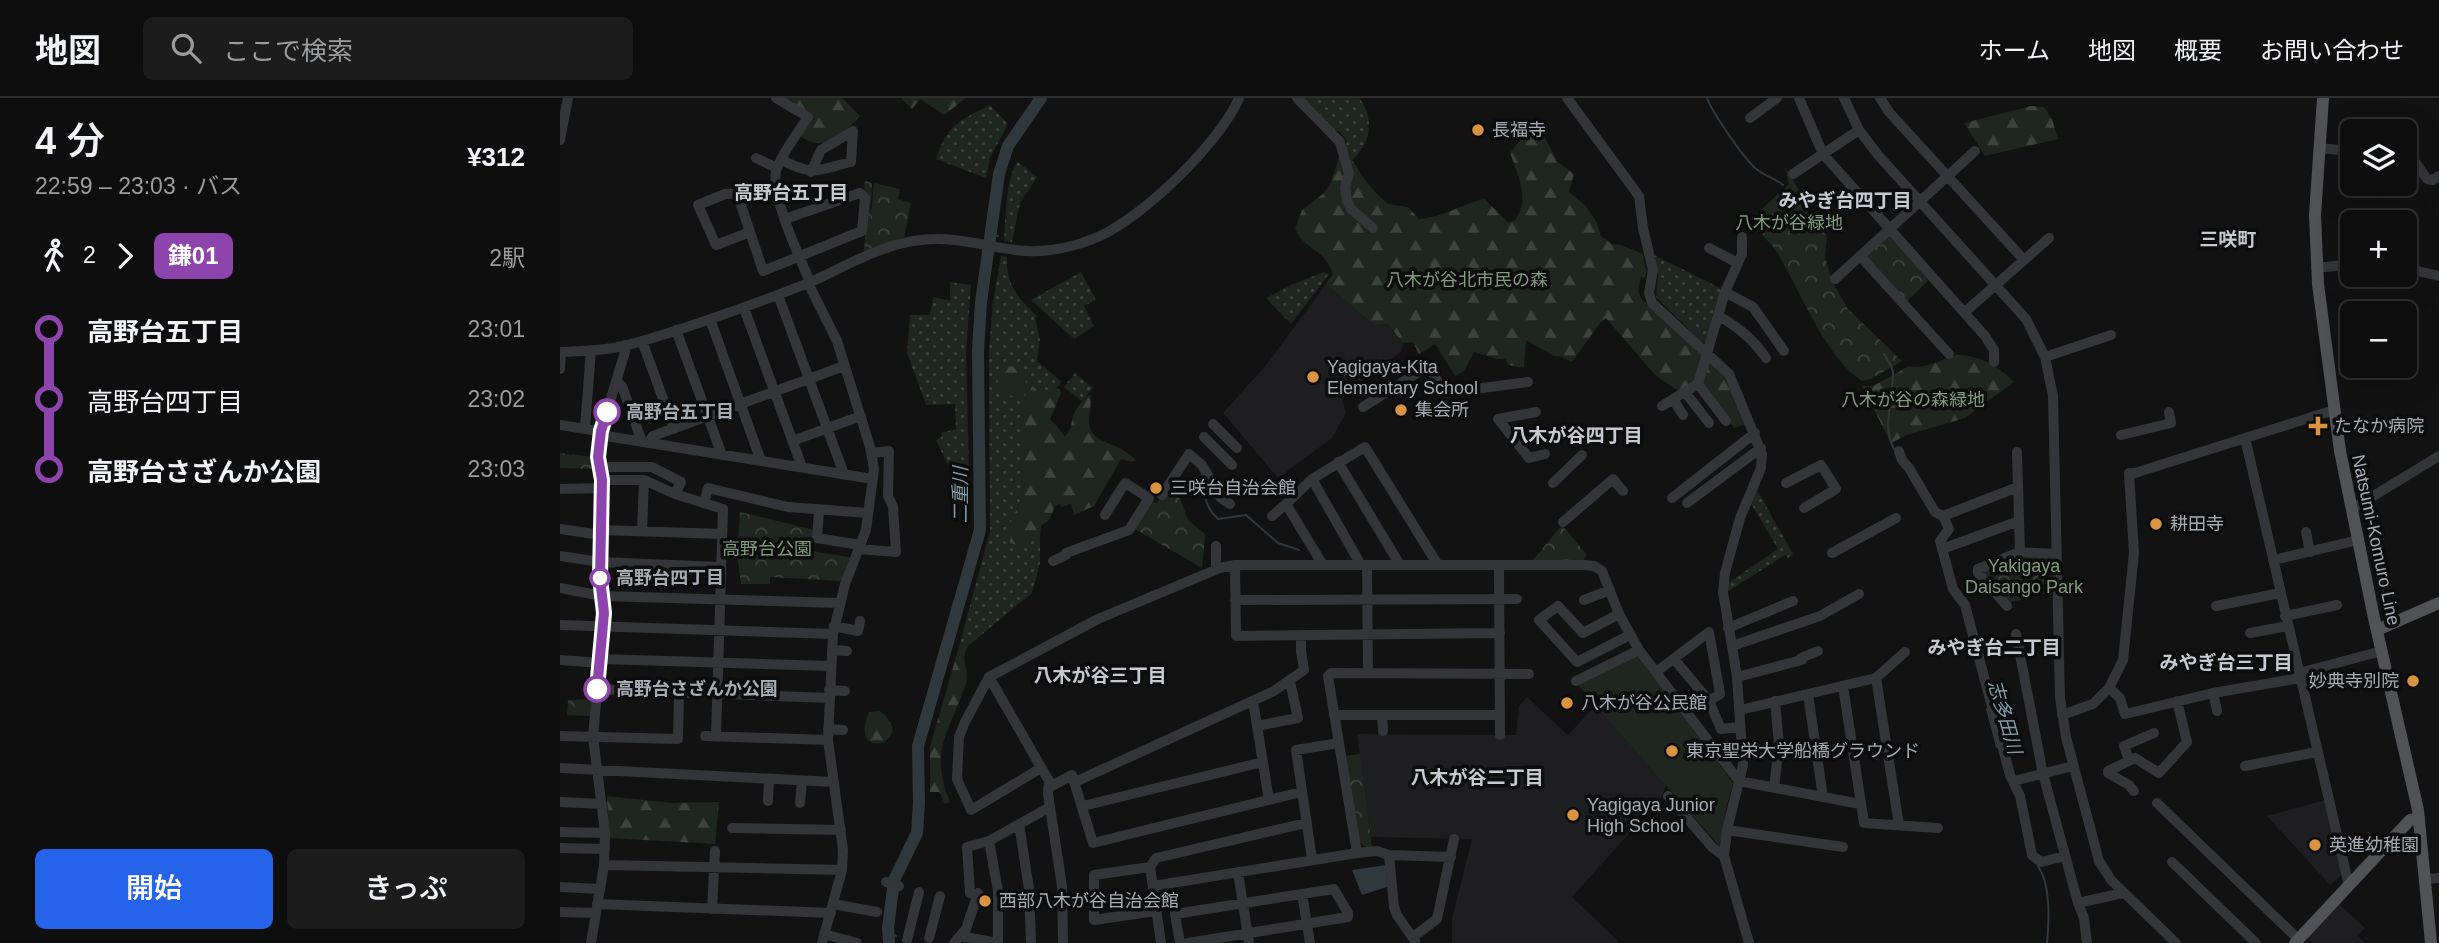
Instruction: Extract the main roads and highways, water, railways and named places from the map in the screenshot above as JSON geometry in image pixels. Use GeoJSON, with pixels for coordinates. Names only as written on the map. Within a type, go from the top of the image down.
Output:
{"type":"FeatureCollection","features":[{"type":"Feature","properties":{"kind":"main road","name":"Natsumi-Komuro Line"},"geometry":{"type":"LineString","coordinates":[[2323,98],[2315,215],[2316,268],[2334,410],[2358,540],[2419,818],[2431,943]]}},
{"type":"Feature","properties":{"kind":"main road"},"geometry":{"type":"LineString","coordinates":[[2377,630],[2439,603]]}},
{"type":"Feature","properties":{"kind":"main road"},"geometry":{"type":"LineString","coordinates":[[2296,941],[2410,820],[2419,818]]}},
{"type":"Feature","properties":{"kind":"waterway","name":"二重川"},"geometry":{"type":"LineString","coordinates":[[889,943],[888,928],[894,880],[917,833],[918,746],[980,530],[978,351],[981,302],[999,174],[1008,146],[1041,98]]}},
{"type":"Feature","properties":{"kind":"waterway","name":"志多田川"},"geometry":{"type":"LineString","coordinates":[[1707,98],[1722,125],[1747,159],[1759,171],[1783,185]]}},
{"type":"Feature","properties":{"kind":"waterway"},"geometry":{"type":"LineString","coordinates":[[991,235],[998,236]]}},
{"type":"Feature","properties":{"kind":"waterway","name":"志多田川"},"geometry":{"type":"LineString","coordinates":[[1884,354],[1893,370],[1888,431],[1894,449]]}},
{"type":"Feature","properties":{"kind":"waterway"},"geometry":{"type":"LineString","coordinates":[[1202,475],[1207,504],[1218,519],[1246,515],[1278,543],[1299,550]]}},
{"type":"Feature","properties":{"kind":"waterway","name":"志多田川"},"geometry":{"type":"LineString","coordinates":[[1987,709],[1997,747]]}},
{"type":"Feature","properties":{"kind":"waterway","name":"志多田川"},"geometry":{"type":"LineString","coordinates":[[2038,866],[2047,893],[2047,943]]}},
{"type":"Feature","properties":{"kind":"waterway"},"geometry":{"type":"LineString","coordinates":[[888,932],[896,936]]}},
{"type":"Feature","properties":{"kind":"place","name":"長福寺"},"geometry":{"type":"Point","coordinates":[1478,130]}},
{"type":"Feature","properties":{"kind":"place","name":"Yagigaya-Kita Elementary School"},"geometry":{"type":"Point","coordinates":[1313,377]}},
{"type":"Feature","properties":{"kind":"place","name":"集会所"},"geometry":{"type":"Point","coordinates":[1401,410]}},
{"type":"Feature","properties":{"kind":"place","name":"高野台五丁目"},"geometry":{"type":"Point","coordinates":[607,412]}},
{"type":"Feature","properties":{"kind":"place","name":"たなか病院"},"geometry":{"type":"Point","coordinates":[2318,426]}},
{"type":"Feature","properties":{"kind":"place","name":"三咲台自治会館"},"geometry":{"type":"Point","coordinates":[1156,488]}},
{"type":"Feature","properties":{"kind":"place","name":"耕田寺"},"geometry":{"type":"Point","coordinates":[2156,524]}},
{"type":"Feature","properties":{"kind":"place","name":"高野台四丁目"},"geometry":{"type":"Point","coordinates":[600,578]}},
{"type":"Feature","properties":{"kind":"place","name":"妙典寺別院"},"geometry":{"type":"Point","coordinates":[2413,681]}},
{"type":"Feature","properties":{"kind":"place","name":"高野台さざんか公園"},"geometry":{"type":"Point","coordinates":[597,689]}},
{"type":"Feature","properties":{"kind":"place","name":"八木が谷公民館"},"geometry":{"type":"Point","coordinates":[1567,703]}},
{"type":"Feature","properties":{"kind":"place","name":"東京聖栄大学船橋グラウンド"},"geometry":{"type":"Point","coordinates":[1672,751]}},
{"type":"Feature","properties":{"kind":"place","name":"Yagigaya Junior High School"},"geometry":{"type":"Point","coordinates":[1573,815]}},
{"type":"Feature","properties":{"kind":"place","name":"英進幼稚園"},"geometry":{"type":"Point","coordinates":[2315,845]}},
{"type":"Feature","properties":{"kind":"place","name":"西部八木が谷自治会館"},"geometry":{"type":"Point","coordinates":[985,901]}},
{"type":"Feature","properties":{"kind":"district","name":"高野台五丁目"},"geometry":{"type":"Point","coordinates":[791,192]}},
{"type":"Feature","properties":{"kind":"district","name":"みやぎ台四丁目"},"geometry":{"type":"Point","coordinates":[1845,200]}},
{"type":"Feature","properties":{"kind":"district","name":"三咲町"},"geometry":{"type":"Point","coordinates":[2228,239]}},
{"type":"Feature","properties":{"kind":"district","name":"八木が谷四丁目"},"geometry":{"type":"Point","coordinates":[1576,435]}},
{"type":"Feature","properties":{"kind":"district","name":"みやぎ台二丁目"},"geometry":{"type":"Point","coordinates":[1994,647]}},
{"type":"Feature","properties":{"kind":"district","name":"みやぎ台三丁目"},"geometry":{"type":"Point","coordinates":[2226,662]}},
{"type":"Feature","properties":{"kind":"district","name":"八木が谷三丁目"},"geometry":{"type":"Point","coordinates":[1100,675]}},
{"type":"Feature","properties":{"kind":"district","name":"八木が谷二丁目"},"geometry":{"type":"Point","coordinates":[1477,777]}},
{"type":"Feature","properties":{"kind":"park label","name":"八木が谷緑地"},"geometry":{"type":"Point","coordinates":[1789,223]}},
{"type":"Feature","properties":{"kind":"park label","name":"八木が谷北市民の森"},"geometry":{"type":"Point","coordinates":[1467,280]}},
{"type":"Feature","properties":{"kind":"park label","name":"八木が谷の森緑地"},"geometry":{"type":"Point","coordinates":[1913,400]}},
{"type":"Feature","properties":{"kind":"park label","name":"高野台公園"},"geometry":{"type":"Point","coordinates":[767,549]}},
{"type":"Feature","properties":{"kind":"park label","name":"Yakigaya Daisango Park"},"geometry":{"type":"Point","coordinates":[2024,576]}}]}
